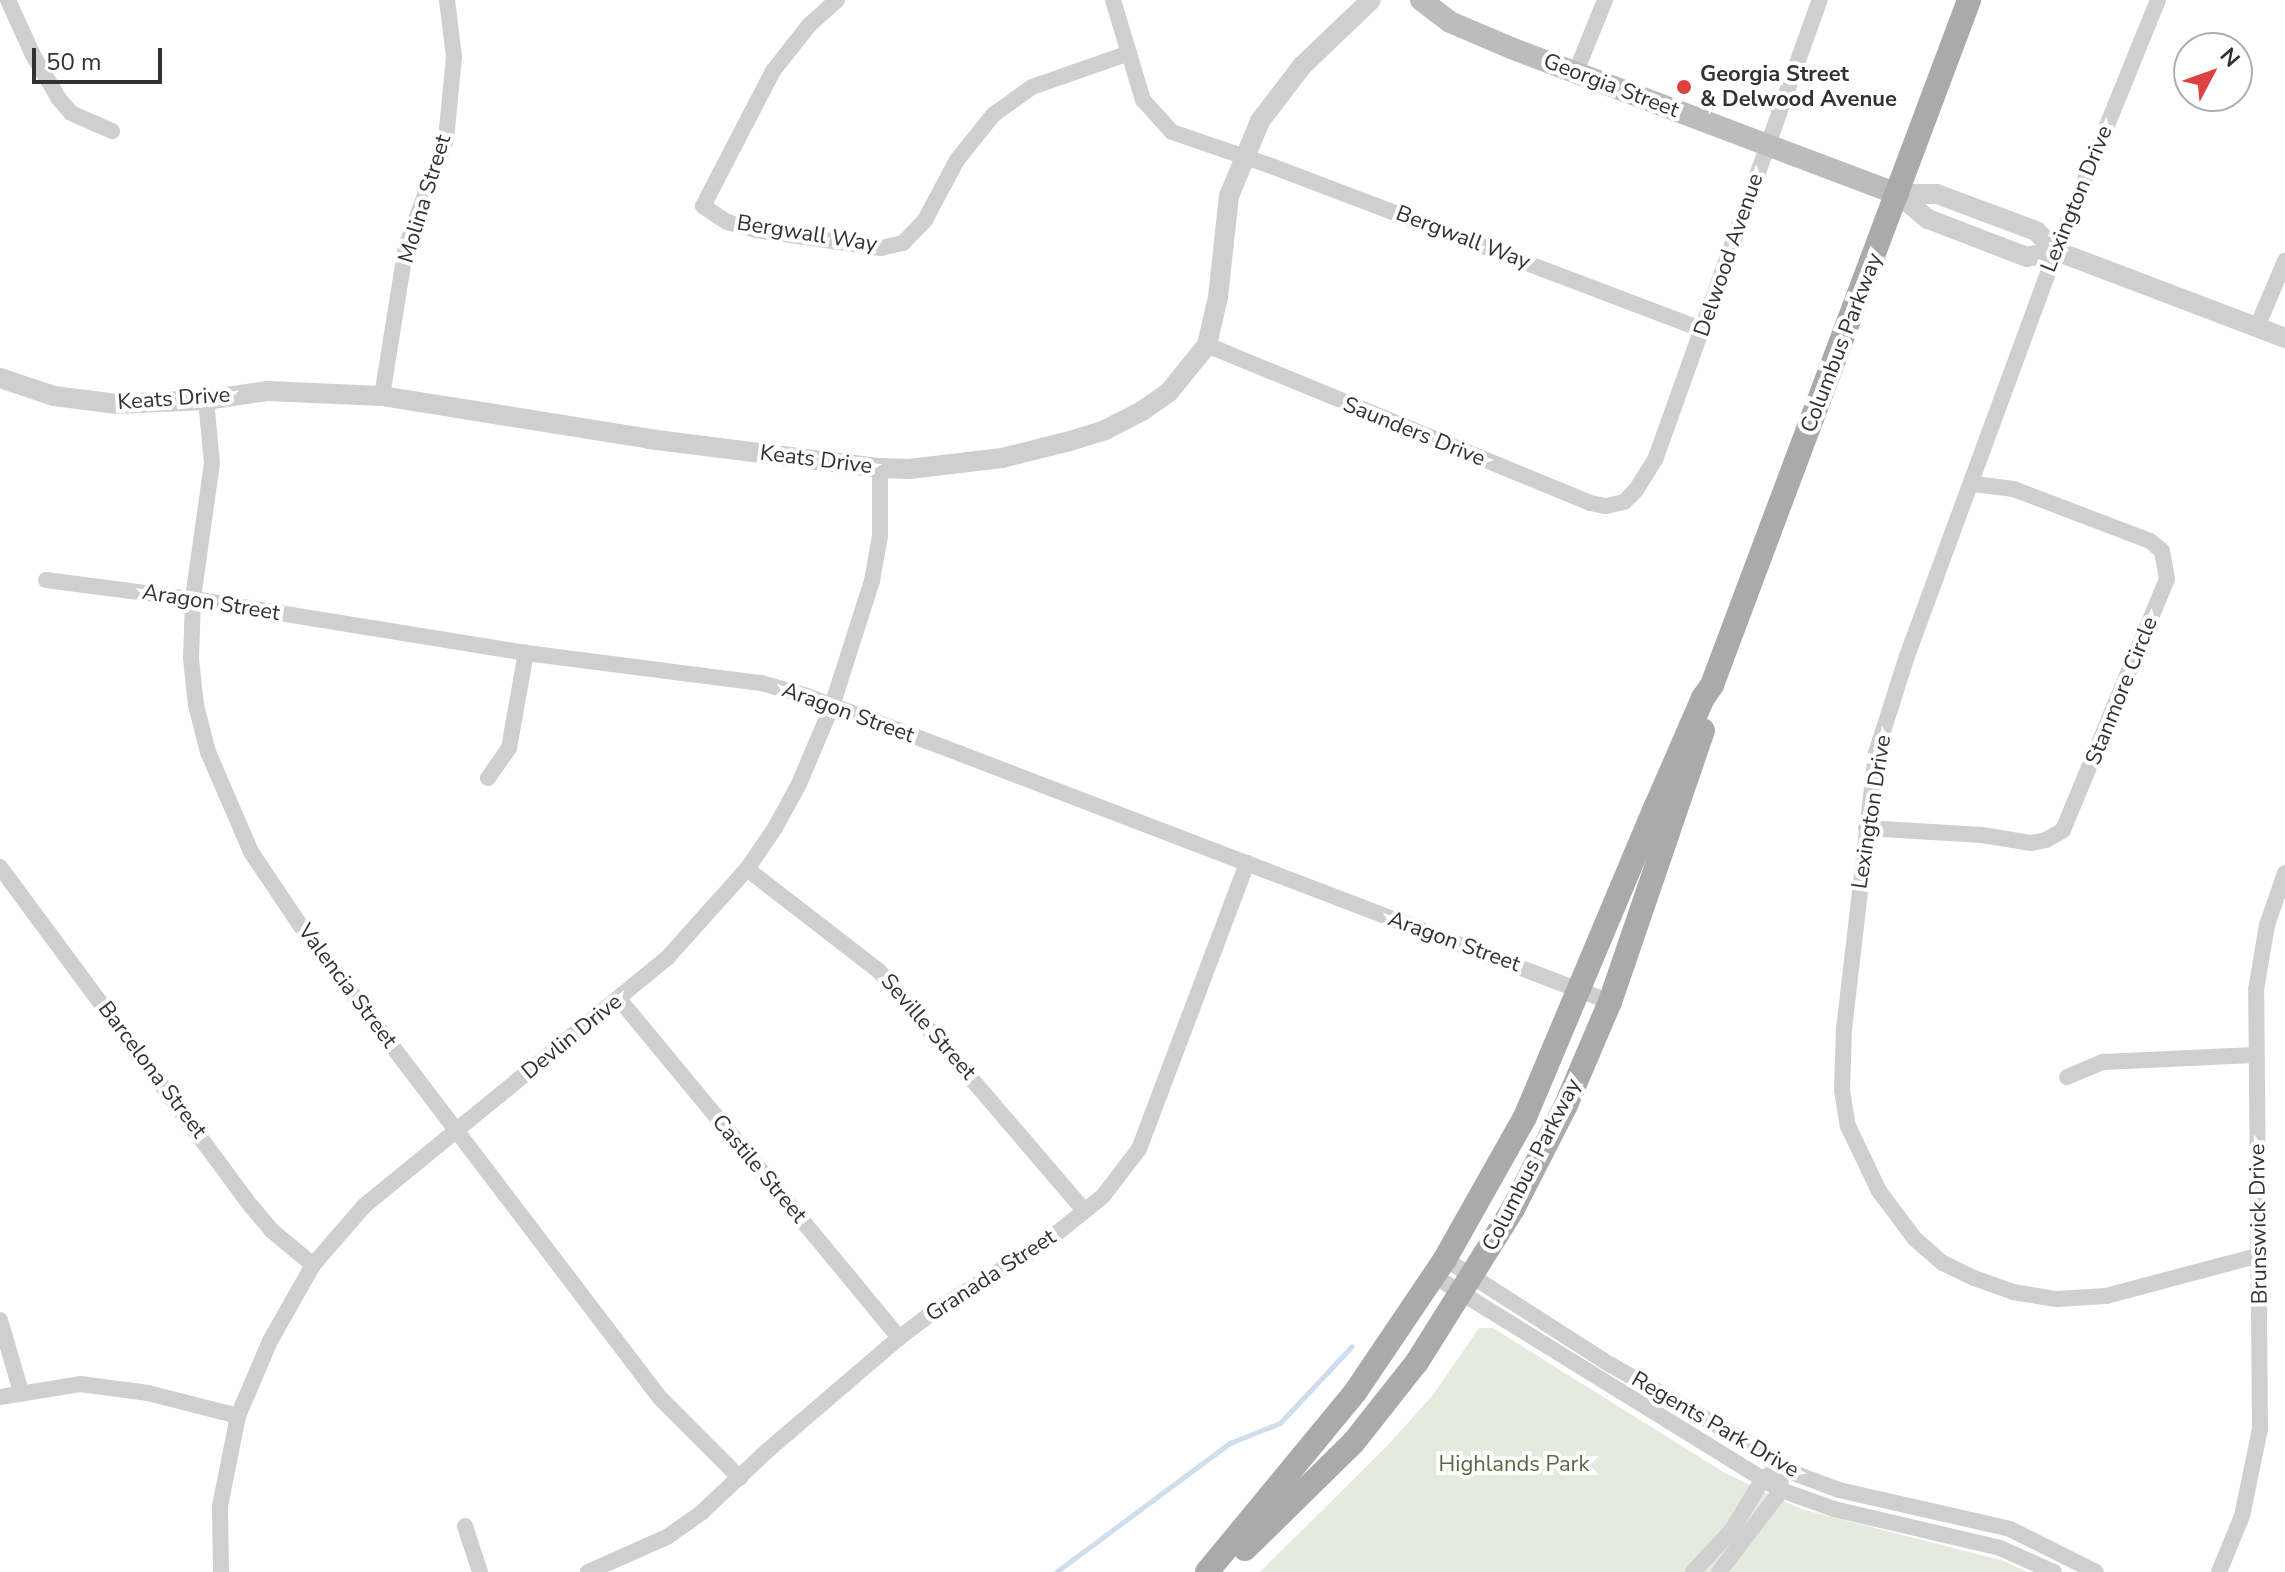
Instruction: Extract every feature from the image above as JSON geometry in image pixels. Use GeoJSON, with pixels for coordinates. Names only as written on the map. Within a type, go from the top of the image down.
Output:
{"type":"FeatureCollection","features":[{"type":"Feature","properties":{"kind":"main road","name":"Georgia Street"},"geometry":{"type":"LineString","coordinates":[[1421,0],[1450,22],[1575,74],[1898,194]]}},
{"type":"Feature","properties":{"kind":"main road","name":"Columbus Parkway"},"geometry":{"type":"LineString","coordinates":[[1207,1572],[1356,1391],[1439,1268],[1525,1117],[1656,806],[1703,698],[1712,685],[1969,0]]}},
{"type":"Feature","properties":{"kind":"main road","name":"Columbus Parkway"},"geometry":{"type":"LineString","coordinates":[[1221,1572],[1353,1443],[1417,1362],[1513,1209],[1566,1105],[1610,1002],[1694,763],[1711,702],[1712,685]]}},
{"type":"Feature","properties":{"kind":"street"},"geometry":{"type":"LineString","coordinates":[[8,0],[33,55],[59,99],[71,113],[112,131]]}},
{"type":"Feature","properties":{"kind":"street","name":"Molina Street"},"geometry":{"type":"LineString","coordinates":[[382,396],[406,246],[446,139],[454,57],[447,0]]}},
{"type":"Feature","properties":{"kind":"street","name":"Bergwall Way"},"geometry":{"type":"LineString","coordinates":[[1113,0],[1143,100],[1172,132],[1704,330]]}},
{"type":"Feature","properties":{"kind":"street","name":"Keats Drive"},"geometry":{"type":"LineString","coordinates":[[1,380],[91,403],[137,405],[268,391],[382,396],[649,439],[880,468],[909,469],[1002,458],[1105,430],[1169,392],[1207,345],[1218,297],[1229,196],[1260,121],[1302,66],[1371,0]]}},
{"type":"Feature","properties":{"kind":"street"},"geometry":{"type":"LineString","coordinates":[[1575,74],[1605,0]]}},
{"type":"Feature","properties":{"kind":"street","name":"Delwood Avenue"},"geometry":{"type":"LineString","coordinates":[[1624,502],[1636,490],[1655,460],[1820,0]]}},
{"type":"Feature","properties":{"kind":"street","name":"Lexington Drive"},"geometry":{"type":"LineString","coordinates":[[2158,0],[2056,251],[1973,484],[1907,656],[1876,753],[1844,1030],[1842,1090],[1848,1126],[1879,1191],[1915,1239],[1943,1263],[1974,1278],[2013,1292],[2056,1299],[2117,1294],[2260,1255]]}},
{"type":"Feature","properties":{"kind":"street","name":"Bergwall Way"},"geometry":{"type":"LineString","coordinates":[[828,2],[773,71],[703,206],[727,222],[756,230],[881,248],[903,243],[925,220],[957,160],[993,115],[1032,87],[1129,53]]}},
{"type":"Feature","properties":{"kind":"street","name":"Georgia Street"},"geometry":{"type":"LineString","coordinates":[[1898,194],[1937,194],[2036,231],[2056,251],[2285,338]]}},
{"type":"Feature","properties":{"kind":"street"},"geometry":{"type":"LineString","coordinates":[[2257,327],[2285,261]]}},
{"type":"Feature","properties":{"kind":"street","name":"Saunders Drive"},"geometry":{"type":"LineString","coordinates":[[1207,345],[1590,503],[1624,502]]}},
{"type":"Feature","properties":{"kind":"street","name":"Valencia Street"},"geometry":{"type":"LineString","coordinates":[[206,400],[212,463],[193,599],[191,659],[196,705],[208,752],[251,852],[300,925],[660,1398],[740,1478]]}},
{"type":"Feature","properties":{"kind":"street","name":"Devlin Drive"},"geometry":{"type":"LineString","coordinates":[[221,1572],[220,1506],[238,1416],[270,1341],[313,1265],[364,1206],[668,957],[747,869],[799,784],[832,706],[872,581],[880,536],[880,468]]}},
{"type":"Feature","properties":{"kind":"street","name":"Stanmore Circle"},"geometry":{"type":"LineString","coordinates":[[1866,828],[1982,835],[2031,843],[2046,840],[2063,830],[2167,579],[2162,551],[2150,541],[2014,489],[1973,484]]}},
{"type":"Feature","properties":{"kind":"street","name":"Aragon Street"},"geometry":{"type":"LineString","coordinates":[[46,580],[193,599],[526,653],[761,683],[832,706],[1610,1002]]}},
{"type":"Feature","properties":{"kind":"street"},"geometry":{"type":"LineString","coordinates":[[488,778],[509,748],[526,653]]}},
{"type":"Feature","properties":{"kind":"street","name":"Granada Street"},"geometry":{"type":"LineString","coordinates":[[588,1572],[667,1537],[701,1513],[899,1338],[933,1312],[1046,1242],[1085,1211],[1122,1173],[1139,1149],[1247,863]]}},
{"type":"Feature","properties":{"kind":"street","name":"Barcelona Street"},"geometry":{"type":"LineString","coordinates":[[0,867],[252,1207],[271,1230],[313,1265]]}},
{"type":"Feature","properties":{"kind":"street","name":"Seville Street"},"geometry":{"type":"LineString","coordinates":[[747,869],[879,971],[1085,1211]]}},
{"type":"Feature","properties":{"kind":"street","name":"Brunswick Drive"},"geometry":{"type":"LineString","coordinates":[[2219,1572],[2242,1516],[2260,1429],[2260,1255],[2254,1055],[2260,964],[2267,925],[2285,873]]}},
{"type":"Feature","properties":{"kind":"street","name":"Castile Street"},"geometry":{"type":"LineString","coordinates":[[619,999],[899,1338]]}},
{"type":"Feature","properties":{"kind":"street"},"geometry":{"type":"LineString","coordinates":[[2067,1077],[2103,1062],[2254,1055]]}},
{"type":"Feature","properties":{"kind":"street","name":"Regents Park Drive"},"geometry":{"type":"LineString","coordinates":[[1439,1268],[1781,1490],[1834,1509],[2000,1548],[2054,1572]]}},
{"type":"Feature","properties":{"kind":"street","name":"Regents Park Drive"},"geometry":{"type":"LineString","coordinates":[[1467,1286],[1751,1445],[1780,1468],[1839,1490],[2010,1529],[2096,1572]]}},
{"type":"Feature","properties":{"kind":"street"},"geometry":{"type":"LineString","coordinates":[[0,1320],[21,1392]]}},
{"type":"Feature","properties":{"kind":"street"},"geometry":{"type":"LineString","coordinates":[[0,1397],[80,1384],[148,1393],[238,1416]]}},
{"type":"Feature","properties":{"kind":"street"},"geometry":{"type":"LineString","coordinates":[[1693,1572],[1732,1530],[1763,1479],[1780,1468]]}},
{"type":"Feature","properties":{"kind":"street"},"geometry":{"type":"LineString","coordinates":[[1719,1572],[1747,1540],[1781,1490],[1780,1468]]}},
{"type":"Feature","properties":{"kind":"street"},"geometry":{"type":"LineString","coordinates":[[465,1526],[480,1572]]}},
{"type":"Feature","properties":{"kind":"green space","name":"Highlands Park"},"geometry":{"type":"Polygon","coordinates":[[[1479,1328],[1493,1328],[1725,1473],[1801,1509],[2004,1561],[2027,1572],[1260,1572],[1387,1446],[1433,1395],[1479,1328]]]}},
{"type":"Feature","properties":{"kind":"waterway"},"geometry":{"type":"LineString","coordinates":[[1056,1572],[1230,1443],[1280,1423],[1352,1346]]}},
{"type":"Feature","properties":{"kind":"place","name":"Georgia Street & Delwood Avenue"},"geometry":{"type":"Point","coordinates":[1684,87]}}]}
